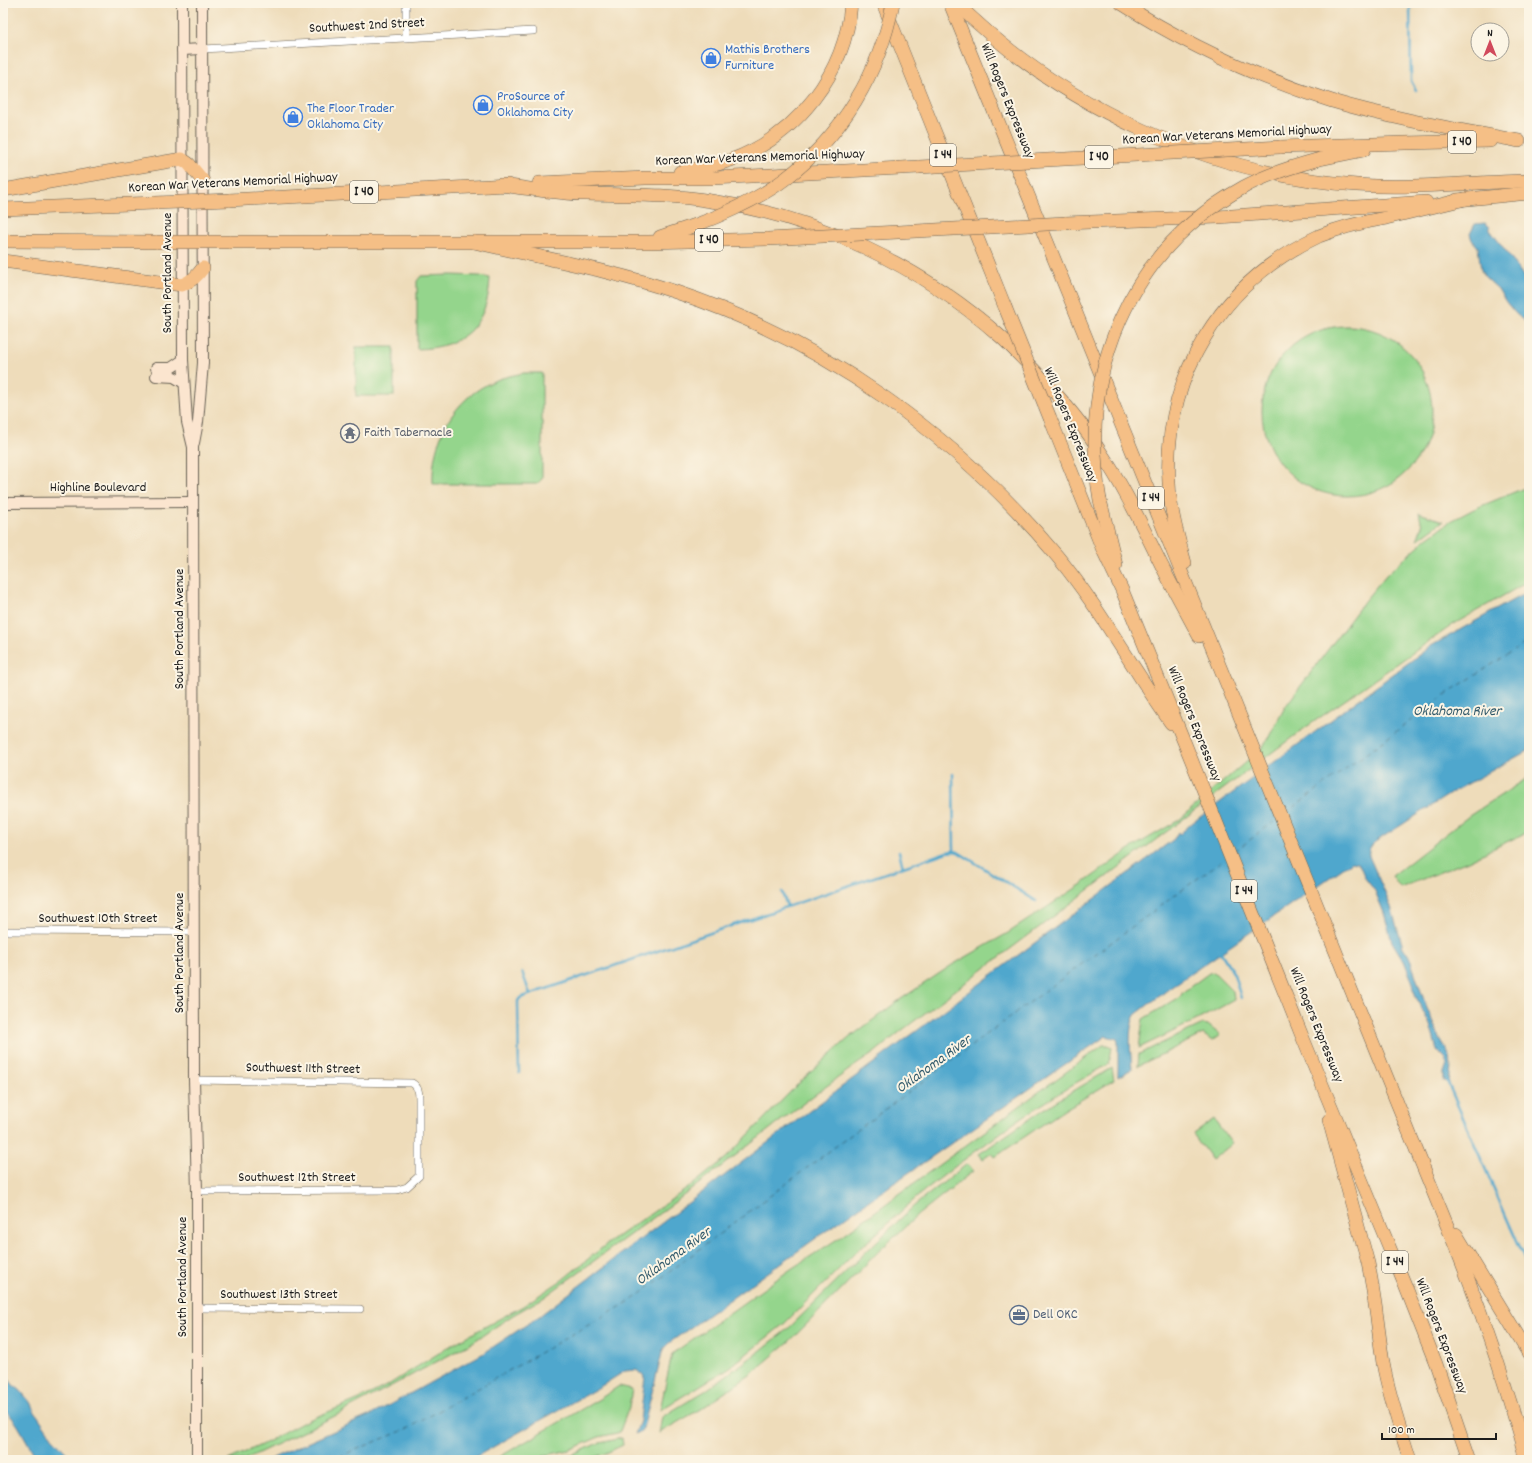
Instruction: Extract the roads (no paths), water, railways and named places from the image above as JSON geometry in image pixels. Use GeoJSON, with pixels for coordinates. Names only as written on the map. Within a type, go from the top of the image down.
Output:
{"type":"FeatureCollection","features":[{"type":"Feature","properties":{"kind":"highway"},"geometry":{"type":"LineString","coordinates":[[645,178],[713,166],[733,159],[762,145],[787,128],[814,99],[834,68],[844,40],[851,3]]}},
{"type":"Feature","properties":{"kind":"highway","name":"Will Rogers Expressway"},"geometry":{"type":"LineString","coordinates":[[883,3],[1103,550],[1122,590],[1376,1213],[1431,1351],[1469,1460]]}},
{"type":"Feature","properties":{"kind":"highway"},"geometry":{"type":"LineString","coordinates":[[649,242],[730,211],[785,179],[805,162],[822,144],[851,108],[869,76],[881,48],[893,3]]}},
{"type":"Feature","properties":{"kind":"highway","name":"Will Rogers Expressway"},"geometry":{"type":"LineString","coordinates":[[950,3],[1439,1207],[1485,1324],[1527,1460]]}},
{"type":"Feature","properties":{"kind":"highway"},"geometry":{"type":"LineString","coordinates":[[956,3],[1010,50],[1072,92],[1118,118],[1151,134],[1224,161],[1285,177],[1357,185],[1399,187],[1529,181]]}},
{"type":"Feature","properties":{"kind":"highway"},"geometry":{"type":"LineString","coordinates":[[1121,3],[1170,32],[1210,53],[1302,91],[1385,115],[1524,141]]}},
{"type":"Feature","properties":{"kind":"highway","name":"Korean War Veterans Memorial Highway"},"geometry":{"type":"LineString","coordinates":[[3,209],[229,200],[645,178],[714,178],[1280,147],[1404,142],[1524,141]]}},
{"type":"Feature","properties":{"kind":"highway"},"geometry":{"type":"LineString","coordinates":[[1122,590],[1100,500],[1094,449],[1095,417],[1099,388],[1110,344],[1118,323],[1135,292],[1164,252],[1194,221],[1240,189],[1285,169],[1320,159],[1404,142]]}},
{"type":"Feature","properties":{"kind":"highway"},"geometry":{"type":"LineString","coordinates":[[3,190],[182,159],[189,164],[203,181]]}},
{"type":"Feature","properties":{"kind":"highway"},"geometry":{"type":"LineString","coordinates":[[500,185],[583,194],[675,196],[753,208],[822,229],[865,248],[904,268],[961,305],[1004,339],[1038,374],[1063,401],[1097,446],[1130,501],[1168,579],[1227,687]]}},
{"type":"Feature","properties":{"kind":"highway","name":"I 40"},"geometry":{"type":"LineString","coordinates":[[3,241],[649,242],[768,239],[1066,223],[1218,217],[1529,194]]}},
{"type":"Feature","properties":{"kind":"highway"},"geometry":{"type":"LineString","coordinates":[[1196,609],[1172,512],[1168,464],[1173,423],[1183,384],[1190,364],[1210,327],[1236,295],[1251,281],[1278,260],[1301,245],[1345,227],[1465,199]]}},
{"type":"Feature","properties":{"kind":"highway"},"geometry":{"type":"LineString","coordinates":[[474,242],[612,272],[698,299],[786,339],[832,364],[874,390],[957,454],[992,486],[1041,537],[1104,619],[1147,688],[1185,744]]}},
{"type":"Feature","properties":{"kind":"highway"},"geometry":{"type":"LineString","coordinates":[[3,261],[182,284],[190,282],[198,276],[203,268]]}},
{"type":"Feature","properties":{"kind":"highway"},"geometry":{"type":"LineString","coordinates":[[1315,1066],[1364,1244],[1373,1284],[1388,1385],[1410,1460]]}},
{"type":"Feature","properties":{"kind":"highway"},"geometry":{"type":"LineString","coordinates":[[1439,1207],[1529,1354]]}},
{"type":"Feature","properties":{"kind":"main road","name":"South Portland Avenue"},"geometry":{"type":"LineString","coordinates":[[182,3],[183,360],[187,422],[193,447]]}},
{"type":"Feature","properties":{"kind":"main road","name":"South Portland Avenue"},"geometry":{"type":"LineString","coordinates":[[198,1460],[193,932],[193,447],[198,422],[201,391],[203,268],[202,3]]}},
{"type":"Feature","properties":{"kind":"main road"},"geometry":{"type":"LineString","coordinates":[[182,50],[202,49]]}},
{"type":"Feature","properties":{"kind":"main road"},"geometry":{"type":"LineString","coordinates":[[183,360],[176,366],[156,372],[174,377],[184,383]]}},
{"type":"Feature","properties":{"kind":"main road","name":"Highline Boulevard"},"geometry":{"type":"LineString","coordinates":[[3,503],[193,502]]}},
{"type":"Feature","properties":{"kind":"street"},"geometry":{"type":"LineString","coordinates":[[406,3],[406,37]]}},
{"type":"Feature","properties":{"kind":"street","name":"Southwest 2nd Street"},"geometry":{"type":"LineString","coordinates":[[202,49],[533,31]]}},
{"type":"Feature","properties":{"kind":"street","name":"Southwest 10th Street"},"geometry":{"type":"LineString","coordinates":[[3,931],[193,932]]}},
{"type":"Feature","properties":{"kind":"street","name":"Southwest 11th Street"},"geometry":{"type":"LineString","coordinates":[[194,1080],[412,1084],[416,1086],[419,1090],[419,1176],[407,1187],[397,1190]]}},
{"type":"Feature","properties":{"kind":"street","name":"Southwest 12th Street"},"geometry":{"type":"LineString","coordinates":[[196,1191],[397,1190]]}},
{"type":"Feature","properties":{"kind":"street","name":"Southwest 13th Street"},"geometry":{"type":"LineString","coordinates":[[197,1308],[360,1309]]}},
{"type":"Feature","properties":{"kind":"water"},"geometry":{"type":"Polygon","coordinates":[[[1485,223],[1489,226],[1490,230],[1529,285],[1529,325],[1515,313],[1498,289],[1484,276],[1481,270],[1478,247],[1472,240],[1470,234],[1475,224],[1485,223]]]}},
{"type":"Feature","properties":{"kind":"water","name":"Oklahoma River"},"geometry":{"type":"Polygon","coordinates":[[[1529,591],[1529,750],[1453,792],[1375,842],[1369,850],[1369,856],[1391,907],[1403,947],[1409,956],[1426,1006],[1439,1037],[1450,1057],[1451,1067],[1449,1083],[1444,1082],[1444,1073],[1447,1064],[1446,1059],[1437,1050],[1430,1025],[1415,995],[1413,983],[1404,961],[1392,942],[1384,913],[1375,891],[1365,878],[1360,866],[1357,863],[1352,862],[1170,988],[1135,1015],[1130,1034],[1132,1069],[1118,1077],[1118,1042],[1117,1039],[1106,1036],[871,1199],[669,1343],[664,1348],[662,1353],[643,1428],[640,1432],[635,1434],[640,1421],[645,1376],[636,1370],[625,1371],[603,1385],[468,1460],[268,1460],[373,1414],[484,1353],[538,1317],[812,1109],[1174,839],[1178,832],[1180,834],[1192,823],[1431,646],[1529,591]]]}},
{"type":"Feature","properties":{"kind":"water"},"geometry":{"type":"Polygon","coordinates":[[[3,1371],[13,1385],[20,1390],[30,1402],[52,1437],[73,1460],[38,1460],[19,1427],[4,1409],[3,1371]]]}},
{"type":"Feature","properties":{"kind":"waterway"},"geometry":{"type":"LineString","coordinates":[[1410,3],[1411,81],[1416,90]]}},
{"type":"Feature","properties":{"kind":"waterway"},"geometry":{"type":"LineString","coordinates":[[953,774],[954,851]]}},
{"type":"Feature","properties":{"kind":"waterway"},"geometry":{"type":"LineString","coordinates":[[899,852],[903,867]]}},
{"type":"Feature","properties":{"kind":"waterway"},"geometry":{"type":"LineString","coordinates":[[519,1073],[518,1001],[520,998],[947,852],[958,852],[1036,901]]}},
{"type":"Feature","properties":{"kind":"waterway"},"geometry":{"type":"LineString","coordinates":[[782,892],[787,906]]}},
{"type":"Feature","properties":{"kind":"waterway"},"geometry":{"type":"LineString","coordinates":[[1220,951],[1234,974],[1241,998]]}},
{"type":"Feature","properties":{"kind":"waterway"},"geometry":{"type":"LineString","coordinates":[[522,972],[530,994]]}},
{"type":"Feature","properties":{"kind":"waterway"},"geometry":{"type":"LineString","coordinates":[[1447,1081],[1529,1269]]}},
{"type":"Feature","properties":{"kind":"place","name":"Mathis Brothers Furniture"},"geometry":{"type":"Point","coordinates":[711,58]}},
{"type":"Feature","properties":{"kind":"place","name":"ProSource of Oklahoma City"},"geometry":{"type":"Point","coordinates":[483,105]}},
{"type":"Feature","properties":{"kind":"place","name":"The Floor Trader Oklahoma City"},"geometry":{"type":"Point","coordinates":[293,117]}},
{"type":"Feature","properties":{"kind":"place","name":"Faith Tabernacle"},"geometry":{"type":"Point","coordinates":[350,433]}},
{"type":"Feature","properties":{"kind":"place","name":"Dell OKC"},"geometry":{"type":"Point","coordinates":[1019,1315]}}]}
